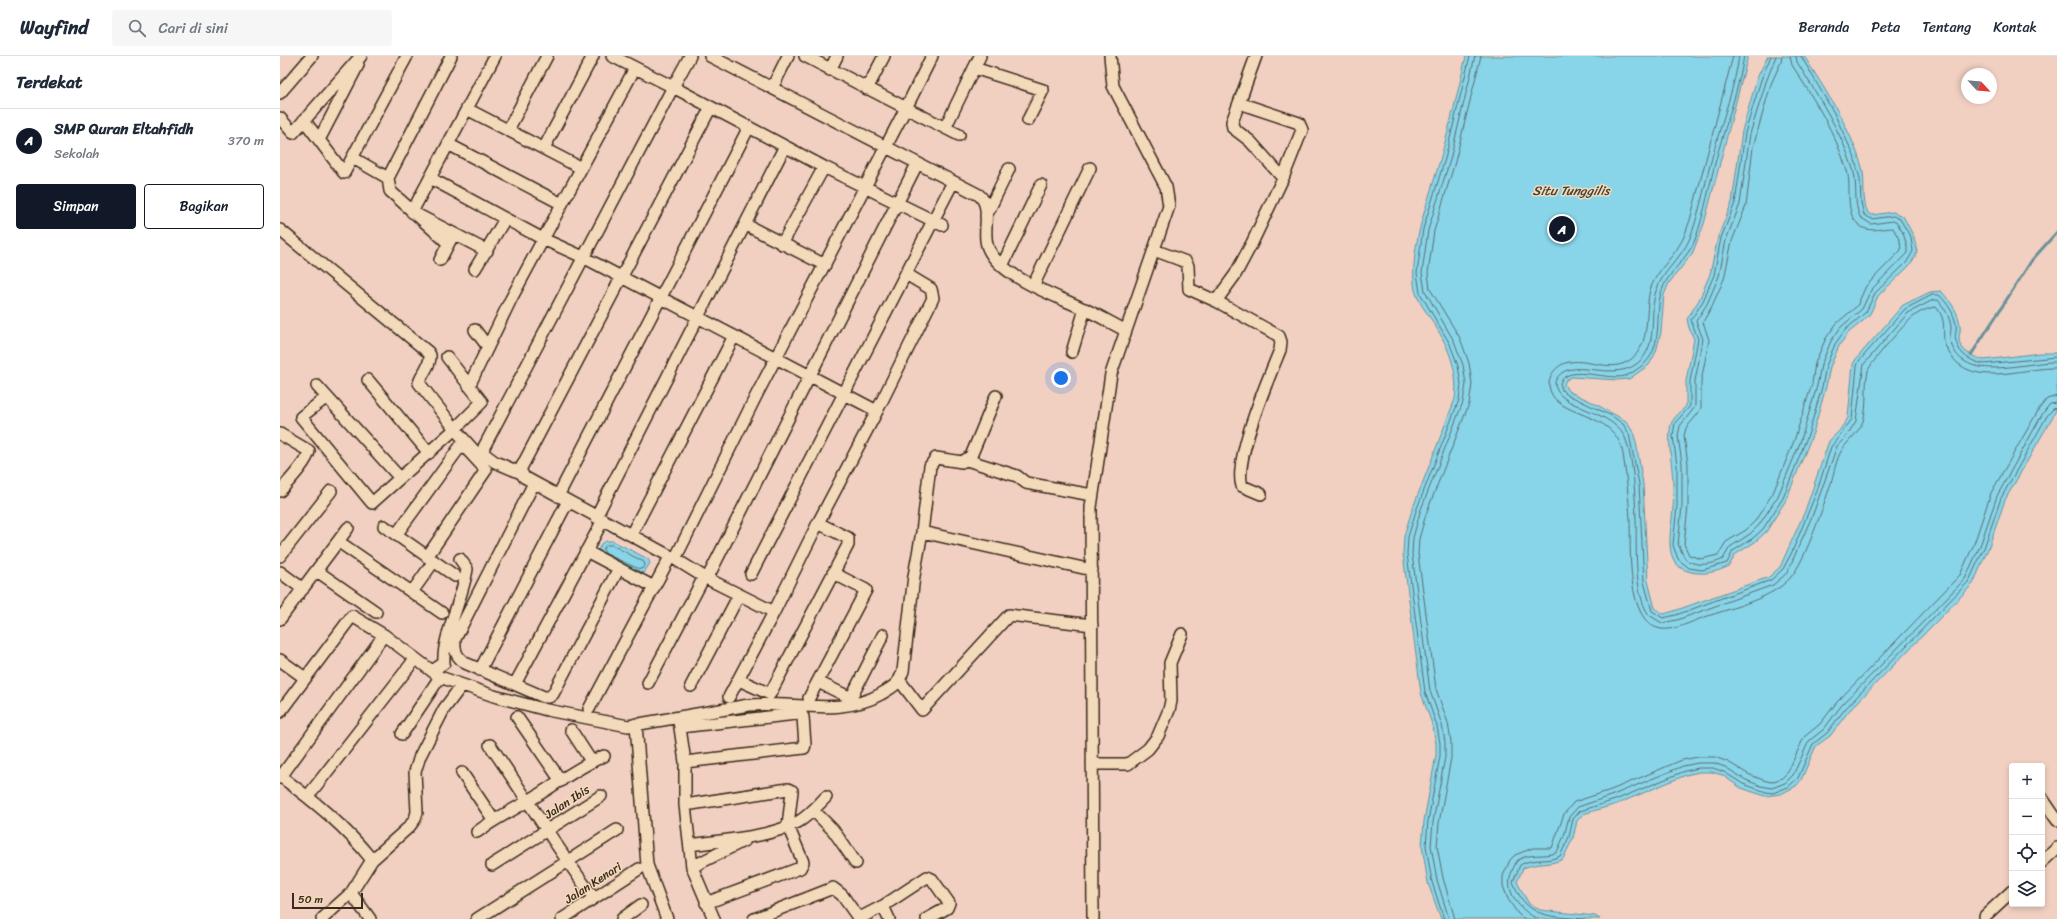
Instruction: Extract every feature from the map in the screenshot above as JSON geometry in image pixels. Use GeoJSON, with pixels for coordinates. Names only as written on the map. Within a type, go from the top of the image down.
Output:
{"type":"FeatureCollection","features":[{"type":"Feature","properties":{"kind":"street"},"geometry":{"type":"LineString","coordinates":[[280,94],[312,56]]}},
{"type":"Feature","properties":{"kind":"street"},"geometry":{"type":"LineString","coordinates":[[280,118],[293,133],[362,56]]}},
{"type":"Feature","properties":{"kind":"street"},"geometry":{"type":"LineString","coordinates":[[319,140],[362,56]]}},
{"type":"Feature","properties":{"kind":"street"},"geometry":{"type":"LineString","coordinates":[[304,120],[344,173],[407,56]]}},
{"type":"Feature","properties":{"kind":"street"},"geometry":{"type":"LineString","coordinates":[[451,56],[388,178],[390,191],[412,212],[451,238],[487,251]]}},
{"type":"Feature","properties":{"kind":"street"},"geometry":{"type":"LineString","coordinates":[[412,212],[495,56]]}},
{"type":"Feature","properties":{"kind":"street"},"geometry":{"type":"LineString","coordinates":[[508,130],[547,56]]}},
{"type":"Feature","properties":{"kind":"street"},"geometry":{"type":"LineString","coordinates":[[544,148],[593,56]]}},
{"type":"Feature","properties":{"kind":"street"},"geometry":{"type":"LineString","coordinates":[[612,56],[712,107],[824,167],[897,204],[938,222]]}},
{"type":"Feature","properties":{"kind":"street"},"geometry":{"type":"LineString","coordinates":[[690,56],[583,257],[484,447],[483,452],[488,458],[521,473],[524,477],[534,483],[673,558],[706,578],[774,612]]}},
{"type":"Feature","properties":{"kind":"street"},"geometry":{"type":"LineString","coordinates":[[710,56],[982,198],[986,216],[987,246],[992,256],[1002,266],[1033,286],[1085,309],[1125,330]]}},
{"type":"Feature","properties":{"kind":"street"},"geometry":{"type":"LineString","coordinates":[[772,88],[788,56]]}},
{"type":"Feature","properties":{"kind":"street"},"geometry":{"type":"LineString","coordinates":[[805,56],[959,135]]}},
{"type":"Feature","properties":{"kind":"street"},"geometry":{"type":"LineString","coordinates":[[830,70],[837,56]]}},
{"type":"Feature","properties":{"kind":"street"},"geometry":{"type":"LineString","coordinates":[[867,89],[884,56]]}},
{"type":"Feature","properties":{"kind":"street"},"geometry":{"type":"LineString","coordinates":[[589,710],[654,587],[673,558],[825,265],[884,146],[906,108],[932,56]]}},
{"type":"Feature","properties":{"kind":"street"},"geometry":{"type":"LineString","coordinates":[[945,128],[980,56]]}},
{"type":"Feature","properties":{"kind":"street"},"geometry":{"type":"LineString","coordinates":[[1093,919],[1092,570],[1090,526],[1092,495],[1110,374],[1169,206],[1166,187],[1113,86],[1110,56]]}},
{"type":"Feature","properties":{"kind":"street"},"geometry":{"type":"LineString","coordinates":[[1256,56],[1232,122],[1233,128],[1250,142],[1283,178]]}},
{"type":"Feature","properties":{"kind":"street"},"geometry":{"type":"LineString","coordinates":[[469,386],[543,239],[635,68]]}},
{"type":"Feature","properties":{"kind":"street"},"geometry":{"type":"LineString","coordinates":[[974,68],[1043,90],[1028,120]]}},
{"type":"Feature","properties":{"kind":"street"},"geometry":{"type":"LineString","coordinates":[[1216,301],[1235,275],[1283,178],[1302,130],[1301,124],[1239,103]]}},
{"type":"Feature","properties":{"kind":"street"},"geometry":{"type":"LineString","coordinates":[[521,473],[520,470],[712,107]]}},
{"type":"Feature","properties":{"kind":"street"},"geometry":{"type":"LineString","coordinates":[[466,109],[581,168]]}},
{"type":"Feature","properties":{"kind":"street"},"geometry":{"type":"LineString","coordinates":[[558,496],[659,297],[749,127]]}},
{"type":"Feature","properties":{"kind":"street"},"geometry":{"type":"LineString","coordinates":[[448,144],[562,204]]}},
{"type":"Feature","properties":{"kind":"street"},"geometry":{"type":"LineString","coordinates":[[515,684],[586,551],[600,518],[698,317],[786,146]]}},
{"type":"Feature","properties":{"kind":"street"},"geometry":{"type":"LineString","coordinates":[[353,158],[388,178]]}},
{"type":"Feature","properties":{"kind":"street"},"geometry":{"type":"LineString","coordinates":[[648,683],[706,578],[917,164]]}},
{"type":"Feature","properties":{"kind":"street"},"geometry":{"type":"LineString","coordinates":[[782,244],[824,167]]}},
{"type":"Feature","properties":{"kind":"street"},"geometry":{"type":"LineString","coordinates":[[1033,286],[1090,168]]}},
{"type":"Feature","properties":{"kind":"street"},"geometry":{"type":"LineString","coordinates":[[986,216],[1009,169]]}},
{"type":"Feature","properties":{"kind":"street"},"geometry":{"type":"LineString","coordinates":[[430,178],[543,239],[622,277],[877,411]]}},
{"type":"Feature","properties":{"kind":"street"},"geometry":{"type":"LineString","coordinates":[[751,574],[906,274],[938,222],[953,182]]}},
{"type":"Feature","properties":{"kind":"street"},"geometry":{"type":"LineString","coordinates":[[1002,266],[1041,185]]}},
{"type":"Feature","properties":{"kind":"street"},"geometry":{"type":"LineString","coordinates":[[475,269],[505,219]]}},
{"type":"Feature","properties":{"kind":"street"},"geometry":{"type":"LineString","coordinates":[[746,225],[825,265]]}},
{"type":"Feature","properties":{"kind":"street"},"geometry":{"type":"LineString","coordinates":[[280,230],[428,352],[430,355],[429,364],[423,371],[419,383],[455,429],[478,455]]}},
{"type":"Feature","properties":{"kind":"street"},"geometry":{"type":"LineString","coordinates":[[440,260],[451,238]]}},
{"type":"Feature","properties":{"kind":"street"},"geometry":{"type":"LineString","coordinates":[[1154,250],[1186,262],[1188,266],[1188,289],[1216,301],[1279,336],[1281,342],[1280,350],[1251,428],[1240,467],[1242,486],[1260,494]]}},
{"type":"Feature","properties":{"kind":"street"},"geometry":{"type":"LineString","coordinates":[[729,697],[934,298],[931,289],[906,274]]}},
{"type":"Feature","properties":{"kind":"street"},"geometry":{"type":"LineString","coordinates":[[1072,352],[1085,309]]}},
{"type":"Feature","properties":{"kind":"street"},"geometry":{"type":"LineString","coordinates":[[475,330],[488,347]]}},
{"type":"Feature","properties":{"kind":"street"},"geometry":{"type":"LineString","coordinates":[[631,536],[734,336]]}},
{"type":"Feature","properties":{"kind":"street"},"geometry":{"type":"LineString","coordinates":[[327,397],[301,417],[372,503],[429,453],[482,402],[447,357]]}},
{"type":"Feature","properties":{"kind":"street"},"geometry":{"type":"LineString","coordinates":[[368,380],[429,453]]}},
{"type":"Feature","properties":{"kind":"street"},"geometry":{"type":"LineString","coordinates":[[317,386],[400,478]]}},
{"type":"Feature","properties":{"kind":"street"},"geometry":{"type":"LineString","coordinates":[[679,722],[765,704],[811,707],[852,705],[870,700],[900,681],[906,654],[914,576],[922,532],[930,466],[932,461],[936,458],[941,457],[962,462],[971,456],[996,396]]}},
{"type":"Feature","properties":{"kind":"street"},"geometry":{"type":"LineString","coordinates":[[280,434],[309,451],[301,466],[280,491]]}},
{"type":"Feature","properties":{"kind":"street"},"geometry":{"type":"LineString","coordinates":[[396,535],[462,444],[486,470],[412,592]]}},
{"type":"Feature","properties":{"kind":"street"},"geometry":{"type":"LineString","coordinates":[[967,460],[1017,476],[1026,483],[1092,495]]}},
{"type":"Feature","properties":{"kind":"street"},"geometry":{"type":"LineString","coordinates":[[534,483],[455,639],[454,649],[457,657],[465,663],[480,670],[544,697],[549,697],[553,694],[619,568]]}},
{"type":"Feature","properties":{"kind":"street"},"geometry":{"type":"LineString","coordinates":[[280,556],[331,491]]}},
{"type":"Feature","properties":{"kind":"street"},"geometry":{"type":"LineString","coordinates":[[480,670],[568,502]]}},
{"type":"Feature","properties":{"kind":"street"},"geometry":{"type":"LineString","coordinates":[[739,680],[770,694],[833,574],[849,541],[848,538],[818,523]]}},
{"type":"Feature","properties":{"kind":"street"},"geometry":{"type":"LineString","coordinates":[[384,526],[454,576]]}},
{"type":"Feature","properties":{"kind":"street"},"geometry":{"type":"LineString","coordinates":[[280,619],[348,528]]}},
{"type":"Feature","properties":{"kind":"street"},"geometry":{"type":"LineString","coordinates":[[922,532],[1092,570]]}},
{"type":"Feature","properties":{"kind":"street"},"geometry":{"type":"LineString","coordinates":[[339,542],[442,612]]}},
{"type":"Feature","properties":{"kind":"street"},"geometry":{"type":"LineString","coordinates":[[586,551],[654,587]]}},
{"type":"Feature","properties":{"kind":"street"},"geometry":{"type":"LineString","coordinates":[[402,734],[436,674],[444,663],[443,657],[467,569],[460,559]]}},
{"type":"Feature","properties":{"kind":"street"},"geometry":{"type":"LineString","coordinates":[[317,571],[376,612]]}},
{"type":"Feature","properties":{"kind":"street"},"geometry":{"type":"LineString","coordinates":[[280,572],[303,589]]}},
{"type":"Feature","properties":{"kind":"street"},"geometry":{"type":"LineString","coordinates":[[810,698],[866,590],[833,574]]}},
{"type":"Feature","properties":{"kind":"street"},"geometry":{"type":"LineString","coordinates":[[691,686],[739,595]]}},
{"type":"Feature","properties":{"kind":"street"},"geometry":{"type":"LineString","coordinates":[[900,681],[922,710],[1009,615],[1092,624]]}},
{"type":"Feature","properties":{"kind":"street"},"geometry":{"type":"LineString","coordinates":[[280,712],[350,618],[357,618],[384,635],[436,674],[494,696],[547,710],[628,726],[636,724],[796,714],[801,714],[803,717],[804,748],[685,762]]}},
{"type":"Feature","properties":{"kind":"street"},"geometry":{"type":"LineString","coordinates":[[818,682],[850,698],[883,634]]}},
{"type":"Feature","properties":{"kind":"street"},"geometry":{"type":"LineString","coordinates":[[1092,764],[1128,764],[1148,749],[1158,736],[1170,706],[1170,663],[1182,634]]}},
{"type":"Feature","properties":{"kind":"street"},"geometry":{"type":"LineString","coordinates":[[372,860],[356,839],[308,796],[280,777],[384,635]]}},
{"type":"Feature","properties":{"kind":"street"},"geometry":{"type":"LineString","coordinates":[[308,796],[416,659]]}},
{"type":"Feature","properties":{"kind":"street"},"geometry":{"type":"LineString","coordinates":[[280,660],[305,678]]}},
{"type":"Feature","properties":{"kind":"street"},"geometry":{"type":"LineString","coordinates":[[322,919],[351,893],[372,860],[409,827],[415,819],[417,812],[415,772],[420,756],[444,709],[462,685]]}},
{"type":"Feature","properties":{"kind":"street"},"geometry":{"type":"LineString","coordinates":[[517,717],[561,781]]}},
{"type":"Feature","properties":{"kind":"street"},"geometry":{"type":"LineString","coordinates":[[679,722],[685,762],[685,805],[692,867],[714,919]]}},
{"type":"Feature","properties":{"kind":"street"},"geometry":{"type":"LineString","coordinates":[[636,724],[647,865],[667,919]]}},
{"type":"Feature","properties":{"kind":"street"},"geometry":{"type":"LineString","coordinates":[[571,730],[590,761]]}},
{"type":"Feature","properties":{"kind":"street"},"geometry":{"type":"LineString","coordinates":[[490,745],[529,801],[567,862],[594,898]]}},
{"type":"Feature","properties":{"kind":"street"},"geometry":{"type":"LineString","coordinates":[[477,832],[494,819],[529,801],[590,761],[604,756]]}},
{"type":"Feature","properties":{"kind":"street"},"geometry":{"type":"LineString","coordinates":[[462,773],[494,819]]}},
{"type":"Feature","properties":{"kind":"street"},"geometry":{"type":"LineString","coordinates":[[685,805],[790,789],[792,791],[788,826],[803,862],[800,868],[706,903]]}},
{"type":"Feature","properties":{"kind":"street","name":"Jalan Ibis"},"geometry":{"type":"LineString","coordinates":[[492,865],[601,796]]}},
{"type":"Feature","properties":{"kind":"street"},"geometry":{"type":"LineString","coordinates":[[690,845],[754,835],[788,826],[804,818],[826,797]]}},
{"type":"Feature","properties":{"kind":"street"},"geometry":{"type":"LineString","coordinates":[[2043,799],[2057,820]]}},
{"type":"Feature","properties":{"kind":"street"},"geometry":{"type":"LineString","coordinates":[[813,810],[833,830],[856,863]]}},
{"type":"Feature","properties":{"kind":"street"},"geometry":{"type":"LineString","coordinates":[[477,919],[617,830]]}},
{"type":"Feature","properties":{"kind":"street"},"geometry":{"type":"LineString","coordinates":[[692,867],[754,835]]}},
{"type":"Feature","properties":{"kind":"street"},"geometry":{"type":"LineString","coordinates":[[2045,860],[2055,854]]}},
{"type":"Feature","properties":{"kind":"street","name":"Jalan Kenari"},"geometry":{"type":"LineString","coordinates":[[562,919],[639,870]]}},
{"type":"Feature","properties":{"kind":"street"},"geometry":{"type":"LineString","coordinates":[[754,919],[833,888],[842,895],[859,919],[884,906],[925,878],[929,878],[932,879],[949,903],[947,908],[927,919]]}},
{"type":"Feature","properties":{"kind":"street"},"geometry":{"type":"LineString","coordinates":[[351,893],[370,919]]}},
{"type":"Feature","properties":{"kind":"street"},"geometry":{"type":"LineString","coordinates":[[1985,916],[2009,894]]}},
{"type":"Feature","properties":{"kind":"street"},"geometry":{"type":"LineString","coordinates":[[622,919],[641,905]]}},
{"type":"Feature","properties":{"kind":"street"},"geometry":{"type":"LineString","coordinates":[[884,906],[889,919]]}},
{"type":"Feature","properties":{"kind":"water","name":"Situ Tunggilis"},"geometry":{"type":"Polygon","coordinates":[[[1466,56],[1748,56],[1704,224],[1692,254],[1669,283],[1664,295],[1661,332],[1656,352],[1649,365],[1629,379],[1617,380],[1572,377],[1566,380],[1564,384],[1568,391],[1592,402],[1626,421],[1633,432],[1643,484],[1648,581],[1655,608],[1664,614],[1769,577],[1780,567],[1805,511],[1829,441],[1839,431],[1848,418],[1853,364],[1903,305],[1930,292],[1941,291],[1951,303],[1958,316],[1960,328],[1959,339],[1962,347],[1968,353],[1980,359],[1984,360],[2040,353],[2057,353],[2057,409],[2005,500],[1988,549],[1973,584],[1848,712],[1830,736],[1816,746],[1801,780],[1796,786],[1781,794],[1765,796],[1741,788],[1722,775],[1712,772],[1699,772],[1686,775],[1617,804],[1583,814],[1577,821],[1573,838],[1563,859],[1553,863],[1523,868],[1517,882],[1529,904],[1540,910],[1595,916],[1600,919],[1441,919],[1428,883],[1422,846],[1424,821],[1436,755],[1436,744],[1433,727],[1421,693],[1403,554],[1404,536],[1412,510],[1455,399],[1456,388],[1453,367],[1447,347],[1416,294],[1414,284],[1414,268],[1418,236],[1447,134],[1466,56]]]}},
{"type":"Feature","properties":{"kind":"water"},"geometry":{"type":"Polygon","coordinates":[[[1768,56],[1804,56],[1837,110],[1857,152],[1862,167],[1865,202],[1868,213],[1872,215],[1893,212],[1903,216],[1914,237],[1917,252],[1909,266],[1878,296],[1870,314],[1848,333],[1839,346],[1830,367],[1813,433],[1786,500],[1766,532],[1755,542],[1736,554],[1729,566],[1711,572],[1696,573],[1681,568],[1675,562],[1671,554],[1670,535],[1673,504],[1673,478],[1670,427],[1673,420],[1686,406],[1686,381],[1694,339],[1687,319],[1699,300],[1710,274],[1718,237],[1732,202],[1742,131],[1757,78],[1768,56]]]}},
{"type":"Feature","properties":{"kind":"water"},"geometry":{"type":"Polygon","coordinates":[[[606,541],[613,541],[648,559],[650,563],[644,573],[636,572],[597,553],[601,544],[606,541]]]}},
{"type":"Feature","properties":{"kind":"waterway"},"geometry":{"type":"LineString","coordinates":[[1971,355],[2032,260],[2057,232]]}},
{"type":"Feature","properties":{"kind":"place","name":"SMP Quran Eltahfidh"},"geometry":{"type":"Point","coordinates":[1562,229]}}]}
